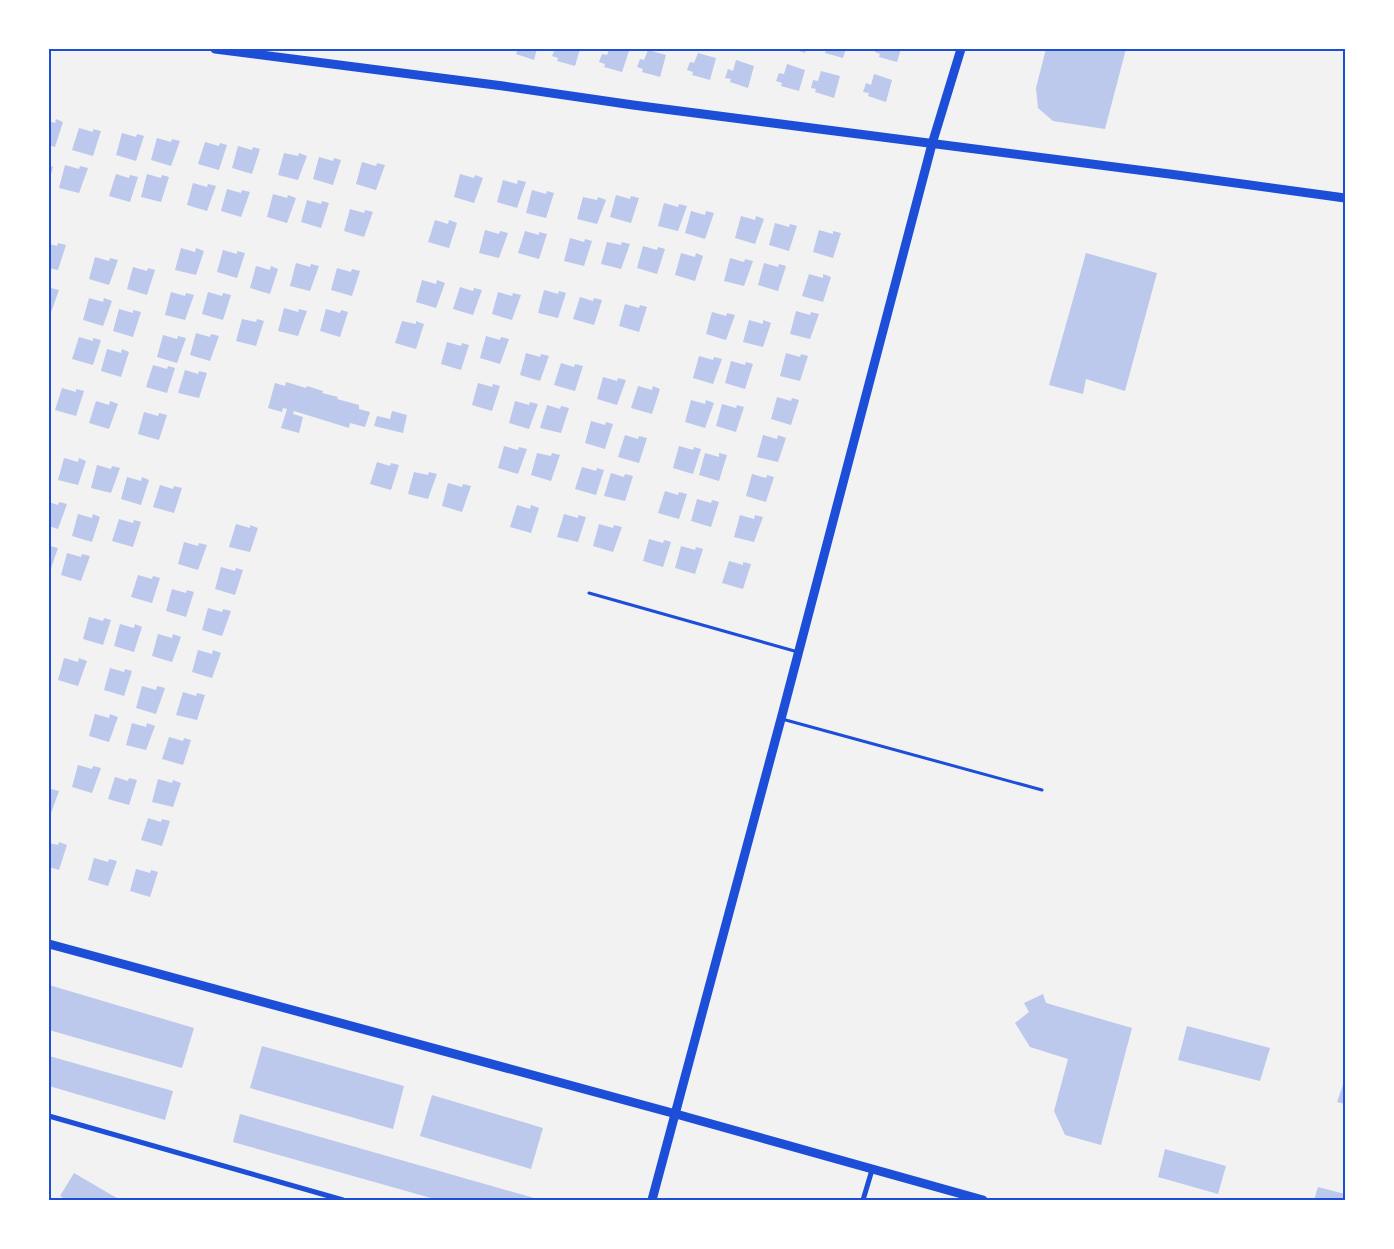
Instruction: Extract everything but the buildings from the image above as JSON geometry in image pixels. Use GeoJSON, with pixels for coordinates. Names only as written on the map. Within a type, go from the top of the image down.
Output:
{"type":"FeatureCollection","features":[{"type":"Feature","properties":{"kind":"main road"},"geometry":{"type":"LineString","coordinates":[[215,49],[1345,198]]}},
{"type":"Feature","properties":{"kind":"main road"},"geometry":{"type":"LineString","coordinates":[[652,1200],[799,652],[932,144],[961,49]]}},
{"type":"Feature","properties":{"kind":"main road"},"geometry":{"type":"LineString","coordinates":[[49,944],[676,1114],[983,1200]]}},
{"type":"Feature","properties":{"kind":"street"},"geometry":{"type":"LineString","coordinates":[[49,1116],[343,1200]]}},
{"type":"Feature","properties":{"kind":"street"},"geometry":{"type":"LineString","coordinates":[[863,1200],[872,1170]]}},
{"type":"Feature","properties":{"kind":"lane"},"geometry":{"type":"LineString","coordinates":[[589,593],[799,652]]}},
{"type":"Feature","properties":{"kind":"lane"},"geometry":{"type":"LineString","coordinates":[[781,719],[1042,790]]}}]}
